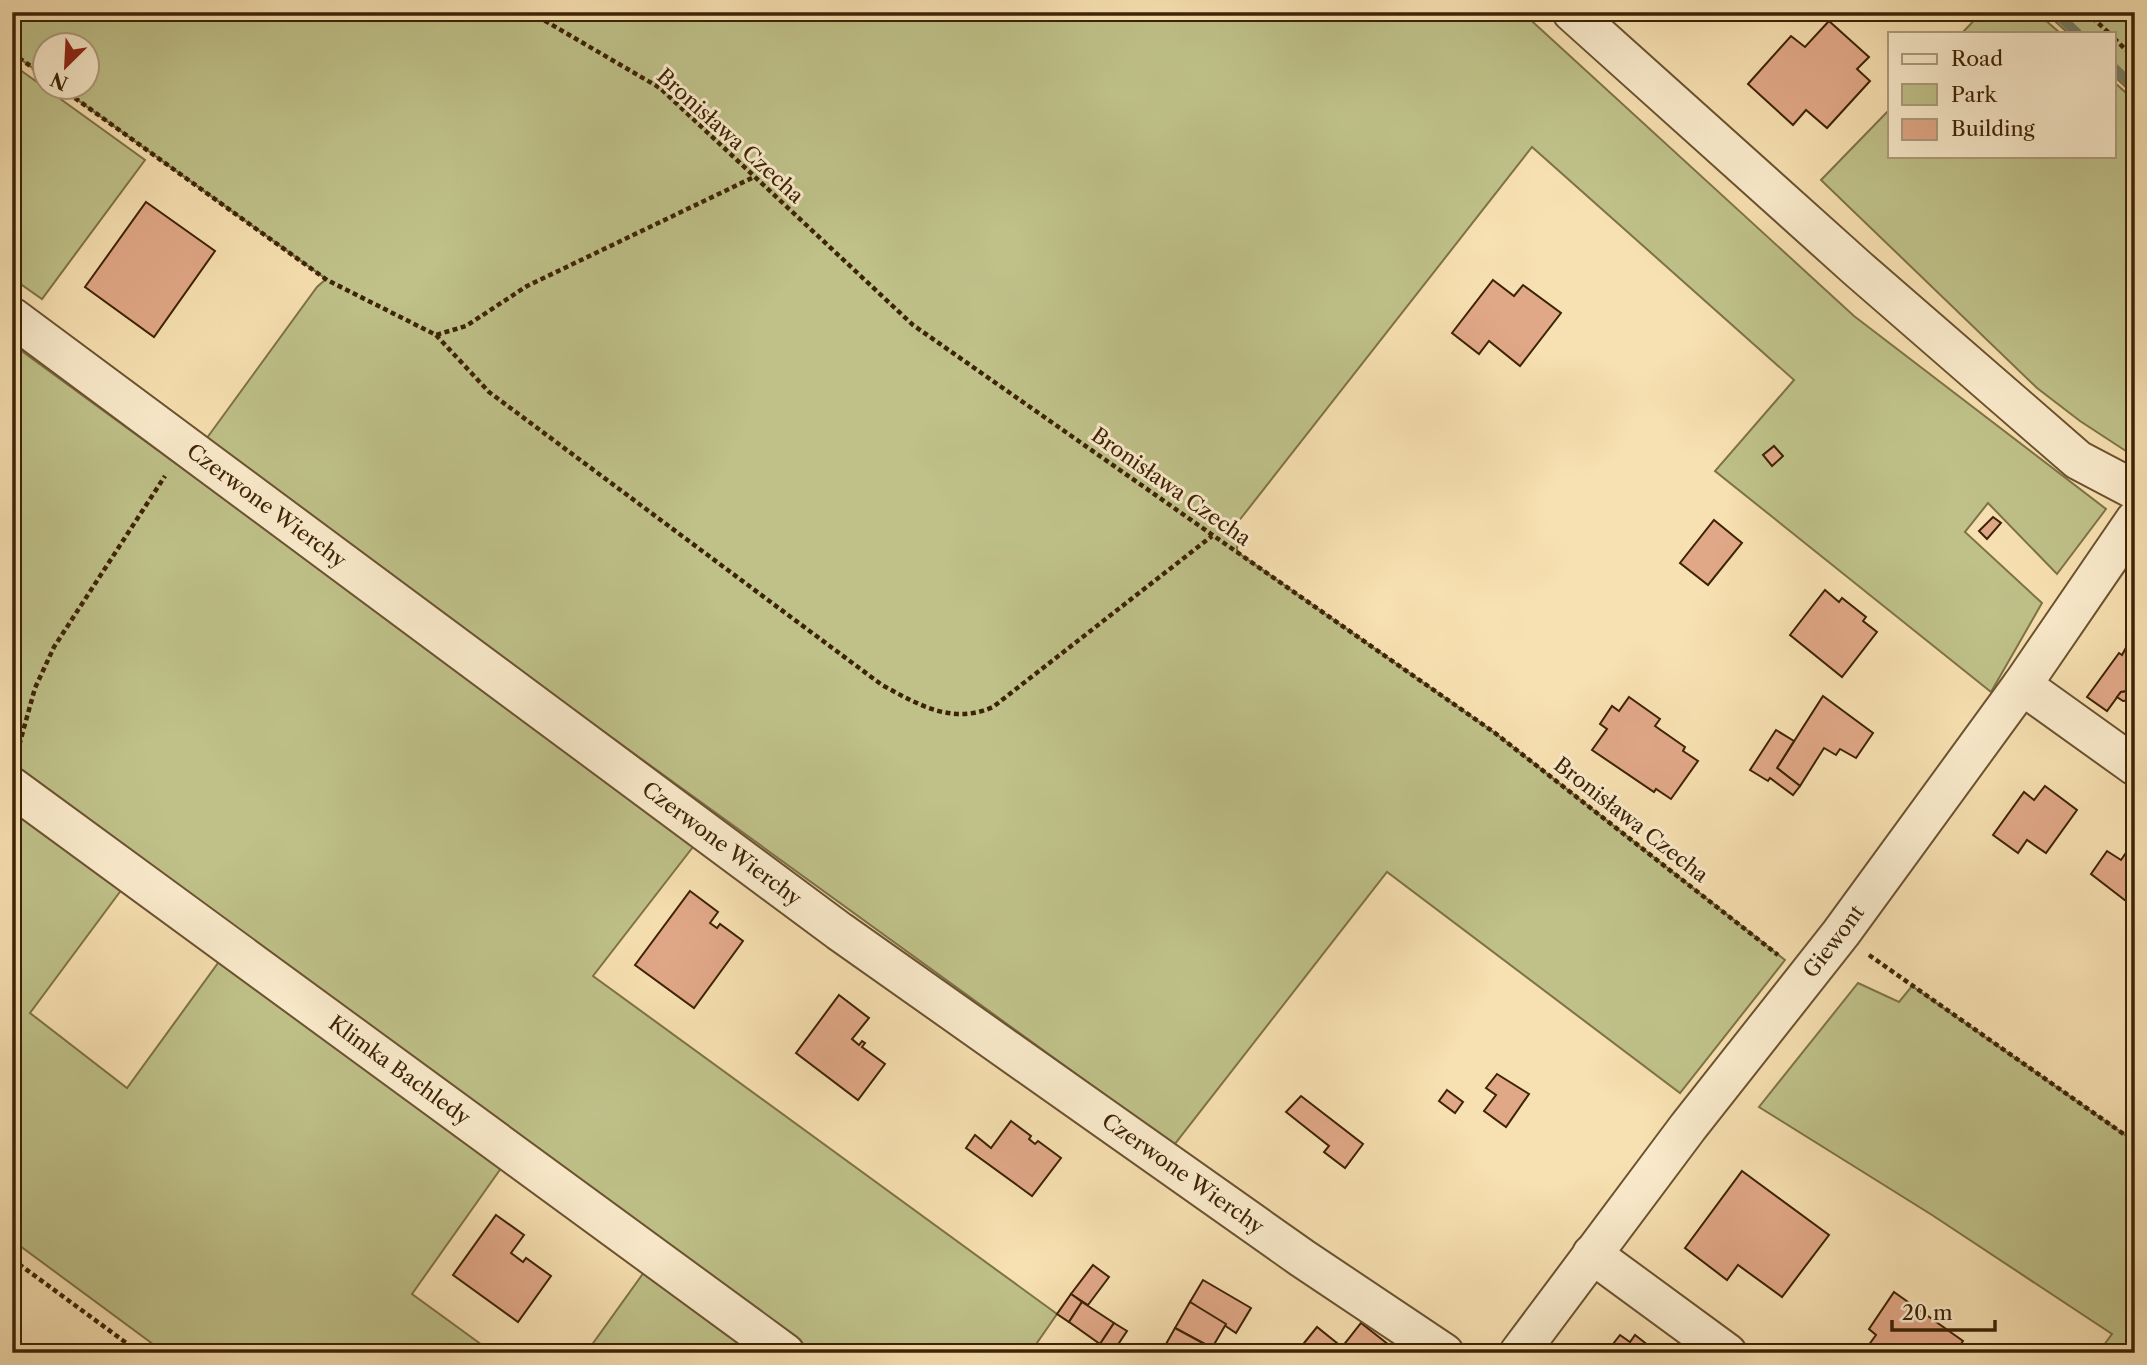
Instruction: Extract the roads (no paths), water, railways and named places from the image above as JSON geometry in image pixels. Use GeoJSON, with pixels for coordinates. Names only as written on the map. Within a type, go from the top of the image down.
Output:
{"type":"FeatureCollection","features":[{"type":"Feature","properties":{"kind":"street"},"geometry":{"type":"LineString","coordinates":[[1572,12],[2078,460],[2135,490]]}},
{"type":"Feature","properties":{"kind":"street","name":"Czerwone Wierchy"},"geometry":{"type":"LineString","coordinates":[[12,317],[839,931],[1302,1258],[1444,1353]]}},
{"type":"Feature","properties":{"kind":"street","name":"Giewont"},"geometry":{"type":"LineString","coordinates":[[1519,1353],[1592,1254],[1841,933],[2022,685],[2135,520]]}},
{"type":"Feature","properties":{"kind":"street"},"geometry":{"type":"LineString","coordinates":[[2022,685],[2135,766]]}},
{"type":"Feature","properties":{"kind":"street","name":"Klimka Bachledy"},"geometry":{"type":"LineString","coordinates":[[14,774],[785,1353]]}},
{"type":"Feature","properties":{"kind":"street"},"geometry":{"type":"LineString","coordinates":[[1592,1254],[1727,1353]]}},
{"type":"Feature","properties":{"kind":"waterway"},"geometry":{"type":"LineString","coordinates":[[2055,12],[2076,32]]}},
{"type":"Feature","properties":{"kind":"waterway"},"geometry":{"type":"LineString","coordinates":[[2116,70],[2135,88]]}}]}
